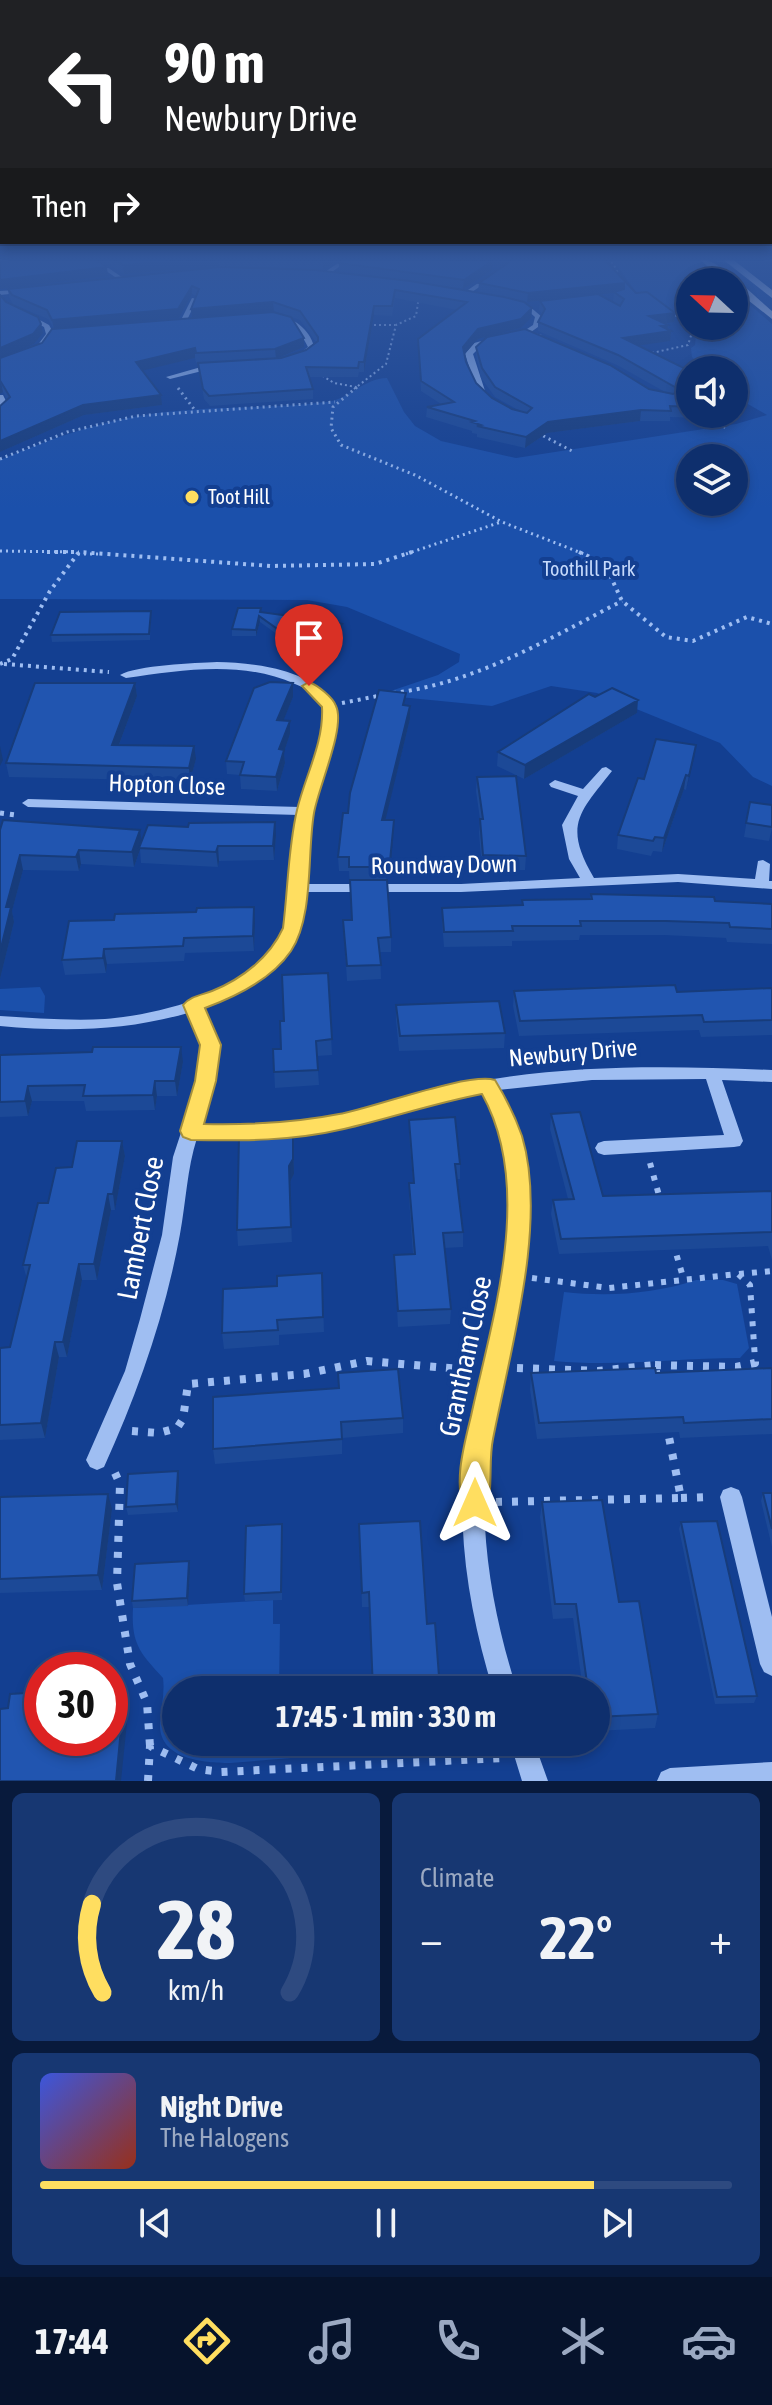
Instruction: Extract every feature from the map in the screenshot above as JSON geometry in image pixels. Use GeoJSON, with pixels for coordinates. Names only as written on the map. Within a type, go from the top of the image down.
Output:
{"type":"FeatureCollection","features":[{"type":"Feature","properties":{"kind":"street"},"geometry":{"type":"LineString","coordinates":[[33,352],[46,341]]}},
{"type":"Feature","properties":{"kind":"street"},"geometry":{"type":"LineString","coordinates":[[287,362],[305,356],[312,348],[308,341]]}},
{"type":"Feature","properties":{"kind":"street"},"geometry":{"type":"LineString","coordinates":[[490,341],[482,343],[469,354],[479,392],[492,405]]}},
{"type":"Feature","properties":{"kind":"street"},"geometry":{"type":"LineString","coordinates":[[170,377],[224,364]]}},
{"type":"Feature","properties":{"kind":"street"},"geometry":{"type":"LineString","coordinates":[[182,373],[193,376]]}},
{"type":"Feature","properties":{"kind":"street"},"geometry":{"type":"LineString","coordinates":[[0,397],[5,403],[0,413]]}},
{"type":"Feature","properties":{"kind":"street"},"geometry":{"type":"LineString","coordinates":[[0,1021],[117,1023],[193,1005],[222,994],[269,964],[283,948],[292,928],[305,811],[324,750],[329,706],[309,686],[272,670],[176,662],[126,675]]}},
{"type":"Feature","properties":{"kind":"street"},"geometry":{"type":"LineString","coordinates":[[590,883],[576,859],[569,825],[585,794],[606,771]]}},
{"type":"Feature","properties":{"kind":"street"},"geometry":{"type":"LineString","coordinates":[[555,784],[585,794]]}},
{"type":"Feature","properties":{"kind":"street","name":"Hopton Close"},"geometry":{"type":"LineString","coordinates":[[28,803],[305,811]]}},
{"type":"Feature","properties":{"kind":"street","name":"Roundway Down"},"geometry":{"type":"LineString","coordinates":[[298,888],[450,888],[678,878],[767,885],[763,864]]}},
{"type":"Feature","properties":{"kind":"street","name":"Lambert Close"},"geometry":{"type":"LineString","coordinates":[[97,1460],[135,1371],[150,1319],[171,1235],[182,1157],[206,1081],[210,1045],[193,1005]]}},
{"type":"Feature","properties":{"kind":"street","name":"Newbury Drive"},"geometry":{"type":"LineString","coordinates":[[191,1131],[254,1134],[293,1130],[342,1122],[443,1094],[600,1072],[772,1076]]}},
{"type":"Feature","properties":{"kind":"street"},"geometry":{"type":"LineString","coordinates":[[604,1148],[734,1141],[712,1073]]}},
{"type":"Feature","properties":{"kind":"street","name":"Grantham Close"},"geometry":{"type":"LineString","coordinates":[[488,1086],[512,1139],[520,1213],[513,1274],[475,1459],[482,1594],[500,1676]]}},
{"type":"Feature","properties":{"kind":"street"},"geometry":{"type":"LineString","coordinates":[[731,1497],[772,1664]]}},
{"type":"Feature","properties":{"kind":"street"},"geometry":{"type":"LineString","coordinates":[[670,1781],[772,1775]]}},
{"type":"Feature","properties":{"kind":"path"},"geometry":{"type":"LineString","coordinates":[[392,341],[386,364],[336,403],[331,411],[331,428],[346,448],[415,475],[502,522],[555,540],[597,560],[609,573],[622,601],[654,629],[677,641],[702,638],[747,617],[772,624]]}},
{"type":"Feature","properties":{"kind":"path"},"geometry":{"type":"LineString","coordinates":[[644,354],[688,345],[689,341]]}},
{"type":"Feature","properties":{"kind":"path"},"geometry":{"type":"LineString","coordinates":[[305,356],[319,360],[313,369],[328,381],[357,387]]}},
{"type":"Feature","properties":{"kind":"path"},"geometry":{"type":"LineString","coordinates":[[0,459],[70,431],[166,411],[336,403]]}},
{"type":"Feature","properties":{"kind":"path"},"geometry":{"type":"LineString","coordinates":[[530,428],[548,441],[572,451]]}},
{"type":"Feature","properties":{"kind":"path"},"geometry":{"type":"LineString","coordinates":[[52,431],[70,431]]}},
{"type":"Feature","properties":{"kind":"path"},"geometry":{"type":"LineString","coordinates":[[0,551],[79,552],[271,566],[375,564],[502,522]]}},
{"type":"Feature","properties":{"kind":"path"},"geometry":{"type":"LineString","coordinates":[[2,664],[12,659],[50,591],[79,552]]}},
{"type":"Feature","properties":{"kind":"path"},"geometry":{"type":"LineString","coordinates":[[329,706],[425,689],[488,669],[622,601]]}},
{"type":"Feature","properties":{"kind":"path"},"geometry":{"type":"LineString","coordinates":[[2,664],[126,675]]}},
{"type":"Feature","properties":{"kind":"path"},"geometry":{"type":"LineString","coordinates":[[645,1146],[661,1204]]}},
{"type":"Feature","properties":{"kind":"path"},"geometry":{"type":"LineString","coordinates":[[670,1233],[683,1277]]}},
{"type":"Feature","properties":{"kind":"path"},"geometry":{"type":"LineString","coordinates":[[513,1274],[588,1288],[647,1285],[683,1277],[772,1271]]}},
{"type":"Feature","properties":{"kind":"path"},"geometry":{"type":"LineString","coordinates":[[109,1429],[159,1433],[177,1428],[183,1419],[188,1384],[304,1374],[367,1361],[459,1371],[598,1371],[655,1365],[736,1367],[755,1363],[750,1285],[738,1274]]}},
{"type":"Feature","properties":{"kind":"path"},"geometry":{"type":"LineString","coordinates":[[655,1365],[661,1395]]}},
{"type":"Feature","properties":{"kind":"path"},"geometry":{"type":"LineString","coordinates":[[475,1503],[681,1498],[664,1410]]}},
{"type":"Feature","properties":{"kind":"path"},"geometry":{"type":"LineString","coordinates":[[97,1460],[112,1467],[120,1484],[117,1583],[130,1664],[147,1703],[150,1746],[148,1781]]}},
{"type":"Feature","properties":{"kind":"path"},"geometry":{"type":"LineString","coordinates":[[150,1746],[198,1769],[221,1772],[528,1760]]}},
{"type":"Feature","properties":{"kind":"green space","name":"Toothill Park"},"geometry":{"type":"Polygon","coordinates":[[[695,341],[772,341],[772,786],[753,777],[720,743],[597,693],[551,686],[492,706],[379,695],[438,675],[459,662],[460,654],[347,607],[307,600],[0,599],[0,460],[40,444],[102,424],[143,415],[326,402],[371,381],[387,378],[404,412],[415,426],[441,441],[516,458],[710,428],[748,428],[748,421],[767,415],[748,404],[748,356],[692,356],[691,348],[695,341]]]}},
{"type":"Feature","properties":{"kind":"green space"},"geometry":{"type":"Polygon","coordinates":[[[40,987],[45,996],[44,1013],[0,1010],[0,989],[40,987]]]}},
{"type":"Feature","properties":{"kind":"green space"},"geometry":{"type":"Polygon","coordinates":[[[696,1280],[723,1280],[737,1284],[749,1348],[740,1358],[600,1363],[554,1361],[564,1292],[631,1293],[696,1280]]]}},
{"type":"Feature","properties":{"kind":"green space"},"geometry":{"type":"Polygon","coordinates":[[[273,1600],[273,1624],[280,1624],[279,1676],[162,1677],[139,1647],[134,1631],[133,1608],[273,1600]]]}},
{"type":"Feature","properties":{"kind":"green space"},"geometry":{"type":"Polygon","coordinates":[[[184,1756],[317,1756],[230,1763],[184,1756]]]}},
{"type":"Feature","properties":{"kind":"building"},"geometry":{"type":"Polygon","coordinates":[[[0,341],[16,341],[0,348],[0,341]]]}},
{"type":"Feature","properties":{"kind":"building"},"geometry":{"type":"Polygon","coordinates":[[[296,341],[275,349],[196,353],[195,348],[136,362],[161,395],[83,405],[0,441],[0,406],[10,397],[0,383],[0,358],[42,343],[296,341]]]}},
{"type":"Feature","properties":{"kind":"building"},"geometry":{"type":"Polygon","coordinates":[[[318,341],[368,341],[364,362],[359,362],[358,368],[306,367],[313,389],[209,396],[203,389],[198,363],[281,358],[306,350],[318,341]]]}},
{"type":"Feature","properties":{"kind":"building"},"geometry":{"type":"Polygon","coordinates":[[[418,341],[468,341],[463,347],[476,383],[492,398],[527,413],[532,408],[495,387],[482,368],[476,347],[482,341],[554,341],[610,365],[649,389],[676,392],[676,406],[670,406],[671,411],[641,410],[548,422],[526,437],[477,426],[481,425],[427,407],[454,402],[421,381],[418,341]]]}},
{"type":"Feature","properties":{"kind":"building"},"geometry":{"type":"Polygon","coordinates":[[[584,341],[629,341],[676,364],[676,388],[618,355],[584,341]]]}},
{"type":"Feature","properties":{"kind":"building"},"geometry":{"type":"Polygon","coordinates":[[[238,608],[261,608],[260,612],[311,619],[315,616],[342,624],[307,650],[259,616],[256,630],[232,629],[238,608]]]}},
{"type":"Feature","properties":{"kind":"building"},"geometry":{"type":"Polygon","coordinates":[[[151,611],[149,634],[51,635],[60,612],[151,611]]]}},
{"type":"Feature","properties":{"kind":"building"},"geometry":{"type":"Polygon","coordinates":[[[270,682],[293,683],[277,720],[290,721],[279,749],[284,750],[276,777],[240,775],[244,762],[226,761],[254,688],[270,682]]]}},
{"type":"Feature","properties":{"kind":"building"},"geometry":{"type":"Polygon","coordinates":[[[35,683],[135,683],[112,745],[194,746],[189,768],[6,763],[35,683]]]}},
{"type":"Feature","properties":{"kind":"building"},"geometry":{"type":"Polygon","coordinates":[[[612,688],[638,700],[525,765],[498,752],[589,694],[595,697],[612,688]]]}},
{"type":"Feature","properties":{"kind":"building"},"geometry":{"type":"Polygon","coordinates":[[[379,690],[406,693],[403,705],[410,706],[382,820],[394,820],[390,861],[385,861],[386,867],[349,867],[349,857],[338,857],[343,813],[348,813],[350,793],[379,690]]]}},
{"type":"Feature","properties":{"kind":"building"},"geometry":{"type":"Polygon","coordinates":[[[656,739],[696,745],[689,776],[686,775],[664,838],[655,837],[653,841],[618,835],[638,778],[644,779],[656,739]]]}},
{"type":"Feature","properties":{"kind":"building"},"geometry":{"type":"Polygon","coordinates":[[[516,776],[526,856],[483,855],[480,819],[483,819],[477,777],[516,776]]]}},
{"type":"Feature","properties":{"kind":"building"},"geometry":{"type":"Polygon","coordinates":[[[750,802],[772,805],[772,827],[746,823],[750,802]]]}},
{"type":"Feature","properties":{"kind":"building"},"geometry":{"type":"Polygon","coordinates":[[[3,820],[140,830],[132,852],[79,850],[76,857],[20,855],[6,907],[11,907],[0,952],[0,830],[3,820]]]}},
{"type":"Feature","properties":{"kind":"building"},"geometry":{"type":"Polygon","coordinates":[[[275,822],[273,846],[218,846],[216,852],[139,848],[148,825],[188,827],[189,823],[275,822]]]}},
{"type":"Feature","properties":{"kind":"building"},"geometry":{"type":"Polygon","coordinates":[[[350,880],[387,880],[391,937],[378,938],[381,965],[347,966],[343,920],[352,920],[350,880]]]}},
{"type":"Feature","properties":{"kind":"building"},"geometry":{"type":"Polygon","coordinates":[[[591,894],[714,897],[715,901],[772,904],[772,929],[730,927],[729,923],[580,921],[581,926],[512,926],[513,931],[444,932],[442,908],[523,905],[522,900],[592,899],[591,894]]]}},
{"type":"Feature","properties":{"kind":"building"},"geometry":{"type":"Polygon","coordinates":[[[254,907],[253,936],[184,938],[183,946],[104,949],[103,958],[62,960],[69,921],[114,920],[115,914],[254,907]]]}},
{"type":"Feature","properties":{"kind":"building"},"geometry":{"type":"Polygon","coordinates":[[[328,973],[332,1039],[316,1041],[318,1070],[274,1072],[273,1049],[281,1049],[280,1021],[284,1021],[282,975],[328,973]]]}},
{"type":"Feature","properties":{"kind":"building"},"geometry":{"type":"Polygon","coordinates":[[[675,985],[677,992],[772,988],[772,1020],[704,1022],[702,1015],[520,1021],[514,991],[675,985]]]}},
{"type":"Feature","properties":{"kind":"building"},"geometry":{"type":"Polygon","coordinates":[[[499,1001],[505,1033],[400,1036],[396,1005],[499,1001]]]}},
{"type":"Feature","properties":{"kind":"building"},"geometry":{"type":"Polygon","coordinates":[[[93,1047],[181,1047],[175,1081],[155,1081],[153,1095],[83,1096],[85,1085],[28,1086],[25,1101],[0,1102],[0,1055],[92,1052],[93,1047]]]}},
{"type":"Feature","properties":{"kind":"building"},"geometry":{"type":"Polygon","coordinates":[[[580,1112],[603,1196],[772,1191],[772,1232],[561,1239],[553,1200],[574,1199],[551,1114],[580,1112]]]}},
{"type":"Feature","properties":{"kind":"building"},"geometry":{"type":"Polygon","coordinates":[[[455,1117],[460,1164],[455,1164],[463,1232],[443,1233],[451,1309],[398,1311],[394,1255],[415,1254],[409,1183],[414,1183],[409,1120],[455,1117]]]}},
{"type":"Feature","properties":{"kind":"building"},"geometry":{"type":"Polygon","coordinates":[[[293,1133],[293,1159],[289,1166],[291,1227],[237,1230],[239,1137],[293,1133]]]}},
{"type":"Feature","properties":{"kind":"building"},"geometry":{"type":"Polygon","coordinates":[[[77,1141],[122,1141],[113,1194],[108,1194],[94,1264],[79,1264],[63,1342],[55,1342],[41,1423],[0,1425],[0,1348],[10,1347],[30,1265],[23,1265],[38,1203],[48,1203],[56,1168],[72,1167],[77,1141]]]}},
{"type":"Feature","properties":{"kind":"building"},"geometry":{"type":"Polygon","coordinates":[[[322,1273],[323,1317],[277,1320],[278,1330],[222,1333],[223,1289],[277,1286],[277,1276],[322,1273]]]}},
{"type":"Feature","properties":{"kind":"building"},"geometry":{"type":"Polygon","coordinates":[[[655,1368],[656,1373],[772,1368],[772,1419],[684,1423],[683,1417],[539,1423],[531,1373],[655,1368]]]}},
{"type":"Feature","properties":{"kind":"building"},"geometry":{"type":"Polygon","coordinates":[[[398,1369],[403,1418],[341,1422],[342,1439],[213,1449],[213,1397],[339,1388],[338,1373],[398,1369]]]}},
{"type":"Feature","properties":{"kind":"building"},"geometry":{"type":"Polygon","coordinates":[[[178,1471],[176,1504],[126,1507],[128,1474],[178,1471]]]}},
{"type":"Feature","properties":{"kind":"building"},"geometry":{"type":"Polygon","coordinates":[[[763,1493],[772,1493],[772,1529],[763,1493]]]}},
{"type":"Feature","properties":{"kind":"building"},"geometry":{"type":"Polygon","coordinates":[[[108,1494],[98,1575],[0,1579],[0,1497],[108,1494]]]}},
{"type":"Feature","properties":{"kind":"building"},"geometry":{"type":"Polygon","coordinates":[[[602,1500],[619,1602],[639,1601],[658,1714],[610,1716],[610,1676],[586,1676],[576,1604],[555,1604],[542,1502],[602,1500]]]}},
{"type":"Feature","properties":{"kind":"building"},"geometry":{"type":"Polygon","coordinates":[[[420,1521],[427,1624],[435,1623],[439,1676],[372,1676],[369,1592],[362,1593],[359,1524],[420,1521]]]}},
{"type":"Feature","properties":{"kind":"building"},"geometry":{"type":"Polygon","coordinates":[[[717,1521],[757,1696],[717,1697],[681,1522],[717,1521]]]}},
{"type":"Feature","properties":{"kind":"building"},"geometry":{"type":"Polygon","coordinates":[[[282,1524],[281,1592],[244,1594],[246,1526],[282,1524]]]}},
{"type":"Feature","properties":{"kind":"building"},"geometry":{"type":"Polygon","coordinates":[[[189,1561],[187,1598],[132,1601],[135,1564],[189,1561]]]}},
{"type":"Feature","properties":{"kind":"building"},"geometry":{"type":"Polygon","coordinates":[[[24,1693],[24,1756],[118,1756],[116,1781],[0,1781],[0,1709],[8,1708],[10,1694],[24,1693]]]}},
{"type":"Feature","properties":{"kind":"place","name":"Toot Hill"},"geometry":{"type":"Point","coordinates":[192,497]}},
{"type":"Feature","properties":{"kind":"route"},"geometry":{"type":"LineString","coordinates":[[309,686],[329,706],[330,719],[305,811],[292,928],[283,948],[269,964],[222,994],[193,1005],[210,1045],[206,1081],[191,1131],[254,1134],[293,1130],[342,1122],[443,1094],[488,1086],[512,1139],[520,1213],[513,1274],[475,1459],[475,1503]]}}]}
